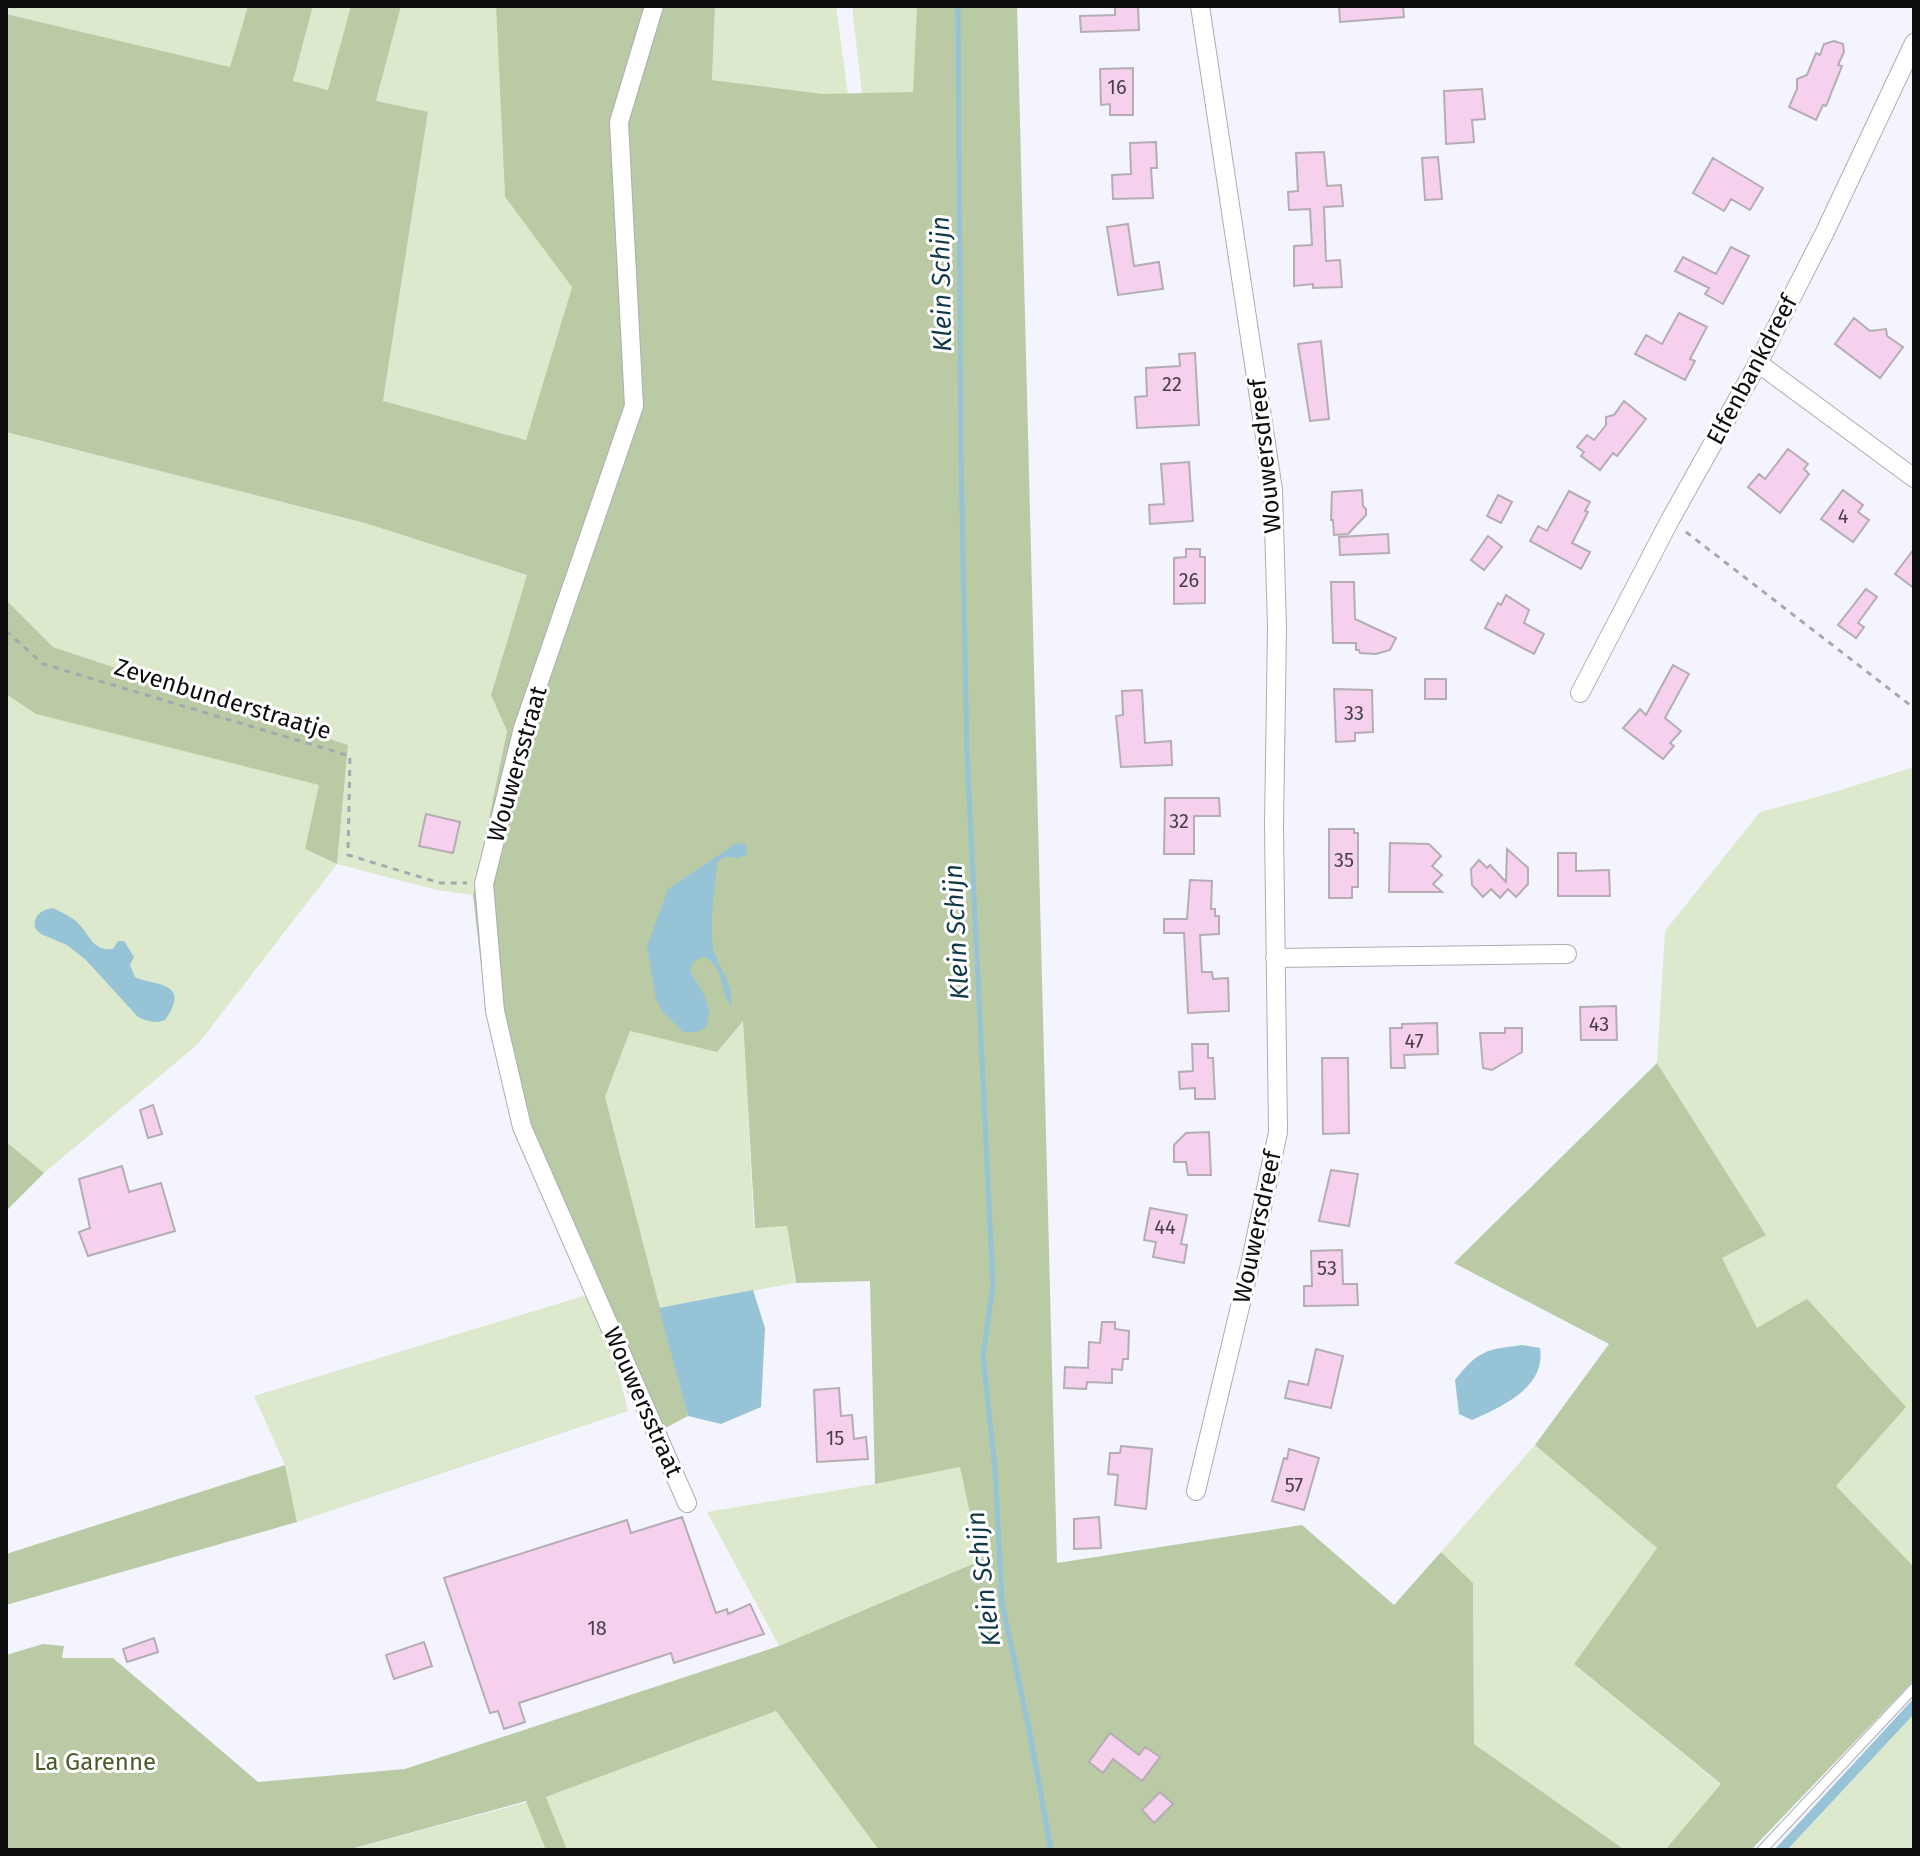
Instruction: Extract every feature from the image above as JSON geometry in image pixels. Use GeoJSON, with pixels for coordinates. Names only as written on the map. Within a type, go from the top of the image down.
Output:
{"type":"FeatureCollection","features":[{"type":"Feature","properties":{"kind":"street","name":"Wouwersstraat"},"geometry":{"type":"LineString","coordinates":[[654,6],[619,122],[634,406],[523,728],[484,884],[495,1011],[522,1127],[687,1503]]}},
{"type":"Feature","properties":{"kind":"street","name":"Wouwersdreef"},"geometry":{"type":"LineString","coordinates":[[1196,1491],[1278,1132],[1275,958],[1277,627],[1273,490],[1200,6]]}},
{"type":"Feature","properties":{"kind":"street","name":"Elfenbankdreef"},"geometry":{"type":"LineString","coordinates":[[1580,693],[1670,520],[1758,363],[1825,232],[1914,43]]}},
{"type":"Feature","properties":{"kind":"street"},"geometry":{"type":"LineString","coordinates":[[1758,363],[1914,478]]}},
{"type":"Feature","properties":{"kind":"street"},"geometry":{"type":"LineString","coordinates":[[1275,958],[1567,954]]}},
{"type":"Feature","properties":{"kind":"lane"},"geometry":{"type":"LineString","coordinates":[[1762,1850],[1914,1688]]}},
{"type":"Feature","properties":{"kind":"path"},"geometry":{"type":"LineString","coordinates":[[1670,520],[1914,708]]}},
{"type":"Feature","properties":{"kind":"path","name":"Zevenbunderstraatje"},"geometry":{"type":"LineString","coordinates":[[6,631],[43,664],[350,756],[348,855],[440,883],[484,884]]}},
{"type":"Feature","properties":{"kind":"green space"},"geometry":{"type":"Polygon","coordinates":[[[6,6],[248,6],[230,67],[6,14],[6,6]]]}},
{"type":"Feature","properties":{"kind":"green space","name":"La Garenne"},"geometry":{"type":"Polygon","coordinates":[[[248,6],[313,6],[293,81],[328,90],[351,6],[401,6],[376,101],[428,112],[383,401],[526,440],[572,287],[505,197],[496,6],[715,6],[712,80],[823,94],[913,92],[917,6],[1017,6],[1057,1563],[1302,1525],[1394,1605],[1441,1552],[1473,1583],[1474,1744],[1625,1850],[879,1850],[776,1711],[546,1797],[567,1850],[546,1850],[526,1801],[347,1850],[6,1850],[6,1655],[43,1644],[64,1646],[62,1658],[113,1658],[258,1782],[405,1769],[779,1646],[980,1561],[960,1467],[875,1484],[870,1281],[796,1283],[787,1226],[755,1228],[743,1021],[717,1052],[630,1031],[605,1097],[688,1416],[656,1433],[515,1129],[486,1010],[473,895],[507,731],[491,695],[527,575],[365,523],[6,432],[6,14],[230,67],[248,6]]]}},
{"type":"Feature","properties":{"kind":"green space"},"geometry":{"type":"Polygon","coordinates":[[[313,6],[351,6],[329,90],[293,82],[313,6]]]}},
{"type":"Feature","properties":{"kind":"green space"},"geometry":{"type":"Polygon","coordinates":[[[401,6],[496,6],[505,197],[572,286],[527,440],[383,402],[428,113],[376,101],[401,6]]]}},
{"type":"Feature","properties":{"kind":"green space"},"geometry":{"type":"Polygon","coordinates":[[[715,6],[836,6],[848,94],[823,94],[712,80],[715,6]]]}},
{"type":"Feature","properties":{"kind":"green space"},"geometry":{"type":"Polygon","coordinates":[[[852,6],[917,6],[913,92],[862,94],[852,6]]]}},
{"type":"Feature","properties":{"kind":"green space"},"geometry":{"type":"Polygon","coordinates":[[[6,432],[365,523],[527,575],[491,695],[507,731],[473,895],[437,890],[337,864],[348,745],[53,647],[6,600],[6,432]]]}},
{"type":"Feature","properties":{"kind":"green space"},"geometry":{"type":"Polygon","coordinates":[[[6,600],[53,647],[348,745],[337,864],[305,849],[319,785],[36,714],[6,694],[6,600]]]}},
{"type":"Feature","properties":{"kind":"green space"},"geometry":{"type":"Polygon","coordinates":[[[6,694],[36,714],[320,785],[305,849],[337,864],[198,1044],[44,1173],[6,1211],[6,694]]]}},
{"type":"Feature","properties":{"kind":"green space"},"geometry":{"type":"Polygon","coordinates":[[[1914,767],[1914,1567],[1835,1486],[1721,1258],[1766,1235],[1657,1063],[1665,931],[1760,812],[1914,767]]]}},
{"type":"Feature","properties":{"kind":"green space"},"geometry":{"type":"Polygon","coordinates":[[[743,1020],[754,1227],[787,1226],[795,1283],[659,1308],[605,1097],[630,1031],[717,1052],[743,1020]]]}},
{"type":"Feature","properties":{"kind":"green space"},"geometry":{"type":"Polygon","coordinates":[[[1657,1063],[1766,1235],[1722,1258],[1757,1328],[1807,1299],[1906,1407],[1836,1486],[1914,1567],[1914,1680],[1751,1850],[1665,1850],[1721,1784],[1574,1664],[1657,1548],[1535,1445],[1609,1344],[1454,1263],[1657,1063]]]}},
{"type":"Feature","properties":{"kind":"green space"},"geometry":{"type":"Polygon","coordinates":[[[6,1142],[44,1173],[6,1211],[6,1142]]]}},
{"type":"Feature","properties":{"kind":"green space"},"geometry":{"type":"Polygon","coordinates":[[[587,1295],[614,1357],[628,1411],[297,1522],[285,1465],[254,1396],[587,1295]]]}},
{"type":"Feature","properties":{"kind":"green space"},"geometry":{"type":"Polygon","coordinates":[[[1535,1445],[1657,1548],[1574,1664],[1721,1785],[1665,1850],[1625,1850],[1474,1744],[1473,1583],[1441,1552],[1535,1445]]]}},
{"type":"Feature","properties":{"kind":"green space"},"geometry":{"type":"Polygon","coordinates":[[[285,1465],[297,1522],[6,1605],[6,1554],[285,1465]]]}},
{"type":"Feature","properties":{"kind":"green space"},"geometry":{"type":"Polygon","coordinates":[[[960,1466],[980,1561],[779,1646],[707,1512],[875,1484],[960,1466]]]}},
{"type":"Feature","properties":{"kind":"green space"},"geometry":{"type":"Polygon","coordinates":[[[776,1711],[879,1850],[348,1850],[546,1797],[776,1711]]]}},
{"type":"Feature","properties":{"kind":"green space"},"geometry":{"type":"Polygon","coordinates":[[[1914,1714],[1914,1850],[1787,1850],[1914,1714]]]}},
{"type":"Feature","properties":{"kind":"water"},"geometry":{"type":"Polygon","coordinates":[[[735,844],[746,846],[747,854],[739,858],[724,857],[717,863],[712,915],[713,946],[728,982],[731,1006],[715,965],[703,957],[693,962],[690,971],[708,1005],[708,1020],[705,1028],[683,1032],[661,1010],[656,999],[647,947],[668,889],[735,844]]]}},
{"type":"Feature","properties":{"kind":"water"},"geometry":{"type":"Polygon","coordinates":[[[53,908],[77,922],[100,947],[113,949],[118,941],[124,941],[134,957],[130,965],[135,977],[172,991],[175,998],[165,1020],[151,1022],[138,1017],[86,960],[67,945],[41,934],[35,928],[39,914],[53,908]]]}},
{"type":"Feature","properties":{"kind":"water"},"geometry":{"type":"Polygon","coordinates":[[[753,1290],[765,1328],[761,1407],[721,1424],[688,1416],[659,1308],[753,1290]]]}},
{"type":"Feature","properties":{"kind":"water"},"geometry":{"type":"Polygon","coordinates":[[[1522,1345],[1540,1348],[1540,1362],[1529,1385],[1508,1402],[1472,1420],[1459,1414],[1455,1380],[1463,1370],[1484,1353],[1522,1345]]]}},
{"type":"Feature","properties":{"kind":"water"},"geometry":{"type":"Polygon","coordinates":[[[1914,1698],[1914,1714],[1787,1850],[1774,1850],[1914,1698]]]}},
{"type":"Feature","properties":{"kind":"building"},"geometry":{"type":"Polygon","coordinates":[[[1115,6],[1138,6],[1139,30],[1081,32],[1080,16],[1115,15],[1115,6]]]}},
{"type":"Feature","properties":{"kind":"building"},"geometry":{"type":"Polygon","coordinates":[[[1339,6],[1403,6],[1404,17],[1340,22],[1339,6]]]}},
{"type":"Feature","properties":{"kind":"building"},"geometry":{"type":"Polygon","coordinates":[[[1834,41],[1843,44],[1844,52],[1838,65],[1842,66],[1826,106],[1823,105],[1816,120],[1789,107],[1797,89],[1797,79],[1807,75],[1816,53],[1820,55],[1824,44],[1834,41]]]}},
{"type":"Feature","properties":{"kind":"building"},"geometry":{"type":"Polygon","coordinates":[[[1133,68],[1133,115],[1110,115],[1110,104],[1101,105],[1100,69],[1133,68]]]}},
{"type":"Feature","properties":{"kind":"building"},"geometry":{"type":"Polygon","coordinates":[[[1482,89],[1485,119],[1472,120],[1474,142],[1446,144],[1444,91],[1482,89]]]}},
{"type":"Feature","properties":{"kind":"building"},"geometry":{"type":"Polygon","coordinates":[[[1156,142],[1157,168],[1151,168],[1153,198],[1113,199],[1112,175],[1131,174],[1130,143],[1156,142]]]}},
{"type":"Feature","properties":{"kind":"building"},"geometry":{"type":"Polygon","coordinates":[[[1324,152],[1327,186],[1341,185],[1343,206],[1324,207],[1326,261],[1340,260],[1342,287],[1294,286],[1294,246],[1312,245],[1310,209],[1289,210],[1288,192],[1298,191],[1296,153],[1324,152]]]}},
{"type":"Feature","properties":{"kind":"building"},"geometry":{"type":"Polygon","coordinates":[[[1438,157],[1442,199],[1425,200],[1422,158],[1438,157]]]}},
{"type":"Feature","properties":{"kind":"building"},"geometry":{"type":"Polygon","coordinates":[[[1713,158],[1763,188],[1750,210],[1731,199],[1724,211],[1693,193],[1713,158]]]}},
{"type":"Feature","properties":{"kind":"building"},"geometry":{"type":"Polygon","coordinates":[[[1128,224],[1134,266],[1159,262],[1163,289],[1118,295],[1107,227],[1128,224]]]}},
{"type":"Feature","properties":{"kind":"building"},"geometry":{"type":"Polygon","coordinates":[[[1731,247],[1749,256],[1723,304],[1705,294],[1709,288],[1675,271],[1683,257],[1716,274],[1731,247]]]}},
{"type":"Feature","properties":{"kind":"building"},"geometry":{"type":"Polygon","coordinates":[[[1679,313],[1707,327],[1690,359],[1695,361],[1685,380],[1635,354],[1646,335],[1662,344],[1679,313]]]}},
{"type":"Feature","properties":{"kind":"building"},"geometry":{"type":"Polygon","coordinates":[[[1854,318],[1870,331],[1886,329],[1887,336],[1903,347],[1880,378],[1835,344],[1854,318]]]}},
{"type":"Feature","properties":{"kind":"building"},"geometry":{"type":"Polygon","coordinates":[[[1321,341],[1329,419],[1310,421],[1298,344],[1321,341]]]}},
{"type":"Feature","properties":{"kind":"building"},"geometry":{"type":"Polygon","coordinates":[[[1195,353],[1199,425],[1137,428],[1135,397],[1147,396],[1146,368],[1180,366],[1179,354],[1195,353]]]}},
{"type":"Feature","properties":{"kind":"building"},"geometry":{"type":"Polygon","coordinates":[[[1624,401],[1646,419],[1617,456],[1613,453],[1600,470],[1581,456],[1584,452],[1577,447],[1587,435],[1594,440],[1606,425],[1606,417],[1614,415],[1624,401]]]}},
{"type":"Feature","properties":{"kind":"building"},"geometry":{"type":"Polygon","coordinates":[[[1788,449],[1808,464],[1804,469],[1809,474],[1780,513],[1748,487],[1759,474],[1765,479],[1788,449]]]}},
{"type":"Feature","properties":{"kind":"building"},"geometry":{"type":"Polygon","coordinates":[[[1189,462],[1193,521],[1150,524],[1149,505],[1164,504],[1161,464],[1189,462]]]}},
{"type":"Feature","properties":{"kind":"building"},"geometry":{"type":"Polygon","coordinates":[[[1362,490],[1366,515],[1348,534],[1334,535],[1332,492],[1362,490]]]}},
{"type":"Feature","properties":{"kind":"building"},"geometry":{"type":"Polygon","coordinates":[[[1843,490],[1863,505],[1858,512],[1869,520],[1853,542],[1821,519],[1843,490]]]}},
{"type":"Feature","properties":{"kind":"building"},"geometry":{"type":"Polygon","coordinates":[[[1569,491],[1590,502],[1572,543],[1590,552],[1581,569],[1530,541],[1538,526],[1547,531],[1569,491]]]}},
{"type":"Feature","properties":{"kind":"building"},"geometry":{"type":"Polygon","coordinates":[[[1498,495],[1512,502],[1501,523],[1487,516],[1498,495]]]}},
{"type":"Feature","properties":{"kind":"building"},"geometry":{"type":"Polygon","coordinates":[[[1388,534],[1389,553],[1340,555],[1339,537],[1388,534]]]}},
{"type":"Feature","properties":{"kind":"building"},"geometry":{"type":"Polygon","coordinates":[[[1488,536],[1502,547],[1484,570],[1471,560],[1488,536]]]}},
{"type":"Feature","properties":{"kind":"building"},"geometry":{"type":"Polygon","coordinates":[[[1186,549],[1200,549],[1200,557],[1205,557],[1205,603],[1174,604],[1174,558],[1186,557],[1186,549]]]}},
{"type":"Feature","properties":{"kind":"building"},"geometry":{"type":"Polygon","coordinates":[[[1914,549],[1914,588],[1895,574],[1914,549]]]}},
{"type":"Feature","properties":{"kind":"building"},"geometry":{"type":"Polygon","coordinates":[[[1331,582],[1354,582],[1355,619],[1396,638],[1390,650],[1376,654],[1360,653],[1356,650],[1356,643],[1333,643],[1331,582]]]}},
{"type":"Feature","properties":{"kind":"building"},"geometry":{"type":"Polygon","coordinates":[[[1866,589],[1877,597],[1858,623],[1864,627],[1856,638],[1838,625],[1866,589]]]}},
{"type":"Feature","properties":{"kind":"building"},"geometry":{"type":"Polygon","coordinates":[[[1506,595],[1529,610],[1524,623],[1544,634],[1534,654],[1485,628],[1498,603],[1501,605],[1506,595]]]}},
{"type":"Feature","properties":{"kind":"building"},"geometry":{"type":"Polygon","coordinates":[[[1673,665],[1689,674],[1665,718],[1681,731],[1670,743],[1674,746],[1663,759],[1623,728],[1640,709],[1646,715],[1673,665]]]}},
{"type":"Feature","properties":{"kind":"building"},"geometry":{"type":"Polygon","coordinates":[[[1425,679],[1446,679],[1446,699],[1425,699],[1425,679]]]}},
{"type":"Feature","properties":{"kind":"building"},"geometry":{"type":"Polygon","coordinates":[[[1334,689],[1372,690],[1373,732],[1355,733],[1355,741],[1336,742],[1334,689]]]}},
{"type":"Feature","properties":{"kind":"building"},"geometry":{"type":"Polygon","coordinates":[[[1142,690],[1145,743],[1171,741],[1172,765],[1121,767],[1116,716],[1123,715],[1122,691],[1142,690]]]}},
{"type":"Feature","properties":{"kind":"building"},"geometry":{"type":"Polygon","coordinates":[[[1165,798],[1219,798],[1220,816],[1194,816],[1194,854],[1164,854],[1165,798]]]}},
{"type":"Feature","properties":{"kind":"building"},"geometry":{"type":"Polygon","coordinates":[[[426,814],[460,822],[453,853],[419,846],[426,814]]]}},
{"type":"Feature","properties":{"kind":"building"},"geometry":{"type":"Polygon","coordinates":[[[1329,829],[1354,829],[1354,833],[1358,833],[1358,887],[1352,887],[1352,898],[1329,898],[1329,829]]]}},
{"type":"Feature","properties":{"kind":"building"},"geometry":{"type":"Polygon","coordinates":[[[1390,843],[1429,844],[1441,856],[1432,866],[1442,875],[1433,884],[1442,892],[1389,892],[1390,843]]]}},
{"type":"Feature","properties":{"kind":"building"},"geometry":{"type":"Polygon","coordinates":[[[1507,849],[1528,868],[1528,884],[1516,897],[1508,889],[1500,898],[1491,889],[1483,897],[1472,885],[1471,869],[1479,860],[1487,868],[1490,865],[1506,882],[1507,849]]]}},
{"type":"Feature","properties":{"kind":"building"},"geometry":{"type":"Polygon","coordinates":[[[1558,853],[1576,853],[1576,871],[1609,870],[1610,896],[1558,896],[1558,853]]]}},
{"type":"Feature","properties":{"kind":"building"},"geometry":{"type":"Polygon","coordinates":[[[1190,880],[1212,881],[1211,909],[1215,909],[1215,916],[1219,916],[1219,934],[1200,935],[1202,972],[1212,972],[1213,979],[1228,978],[1229,1011],[1188,1013],[1184,933],[1164,933],[1164,919],[1187,919],[1190,880]]]}},
{"type":"Feature","properties":{"kind":"building"},"geometry":{"type":"Polygon","coordinates":[[[1616,1006],[1617,1040],[1581,1040],[1580,1007],[1616,1006]]]}},
{"type":"Feature","properties":{"kind":"building"},"geometry":{"type":"Polygon","coordinates":[[[1437,1023],[1438,1054],[1404,1055],[1405,1068],[1391,1068],[1390,1028],[1402,1028],[1402,1024],[1437,1023]]]}},
{"type":"Feature","properties":{"kind":"building"},"geometry":{"type":"Polygon","coordinates":[[[1505,1028],[1522,1028],[1522,1052],[1492,1070],[1483,1068],[1480,1033],[1505,1033],[1505,1028]]]}},
{"type":"Feature","properties":{"kind":"building"},"geometry":{"type":"Polygon","coordinates":[[[1192,1044],[1208,1044],[1208,1058],[1213,1058],[1215,1099],[1195,1099],[1195,1088],[1180,1089],[1179,1072],[1193,1071],[1192,1044]]]}},
{"type":"Feature","properties":{"kind":"building"},"geometry":{"type":"Polygon","coordinates":[[[1322,1058],[1348,1058],[1349,1133],[1323,1134],[1322,1058]]]}},
{"type":"Feature","properties":{"kind":"building"},"geometry":{"type":"Polygon","coordinates":[[[153,1105],[162,1134],[148,1138],[140,1110],[153,1105]]]}},
{"type":"Feature","properties":{"kind":"building"},"geometry":{"type":"Polygon","coordinates":[[[1209,1132],[1211,1175],[1188,1175],[1186,1162],[1174,1162],[1174,1145],[1186,1133],[1209,1132]]]}},
{"type":"Feature","properties":{"kind":"building"},"geometry":{"type":"Polygon","coordinates":[[[122,1166],[129,1192],[161,1183],[175,1231],[88,1256],[79,1232],[90,1228],[79,1179],[122,1166]]]}},
{"type":"Feature","properties":{"kind":"building"},"geometry":{"type":"Polygon","coordinates":[[[1331,1170],[1358,1174],[1349,1226],[1319,1221],[1331,1170]]]}},
{"type":"Feature","properties":{"kind":"building"},"geometry":{"type":"Polygon","coordinates":[[[1150,1208],[1187,1215],[1181,1244],[1187,1245],[1184,1263],[1153,1257],[1156,1242],[1144,1240],[1150,1208]]]}},
{"type":"Feature","properties":{"kind":"building"},"geometry":{"type":"Polygon","coordinates":[[[1342,1250],[1343,1284],[1357,1284],[1358,1305],[1304,1306],[1304,1286],[1312,1286],[1311,1251],[1342,1250]]]}},
{"type":"Feature","properties":{"kind":"building"},"geometry":{"type":"Polygon","coordinates":[[[1102,1322],[1115,1322],[1115,1329],[1129,1331],[1128,1359],[1123,1359],[1122,1370],[1112,1369],[1112,1383],[1087,1382],[1086,1389],[1064,1388],[1065,1367],[1088,1368],[1089,1342],[1100,1343],[1102,1322]]]}},
{"type":"Feature","properties":{"kind":"building"},"geometry":{"type":"Polygon","coordinates":[[[1316,1349],[1343,1356],[1331,1408],[1285,1398],[1289,1381],[1308,1385],[1316,1349]]]}},
{"type":"Feature","properties":{"kind":"building"},"geometry":{"type":"Polygon","coordinates":[[[839,1388],[841,1416],[852,1415],[854,1439],[866,1437],[868,1459],[817,1462],[814,1390],[839,1388]]]}},
{"type":"Feature","properties":{"kind":"building"},"geometry":{"type":"Polygon","coordinates":[[[1121,1446],[1152,1449],[1146,1509],[1115,1505],[1118,1475],[1108,1474],[1110,1453],[1120,1453],[1121,1446]]]}},
{"type":"Feature","properties":{"kind":"building"},"geometry":{"type":"Polygon","coordinates":[[[1289,1449],[1319,1458],[1304,1510],[1272,1501],[1289,1449]]]}},
{"type":"Feature","properties":{"kind":"building"},"geometry":{"type":"Polygon","coordinates":[[[682,1517],[716,1613],[727,1609],[728,1614],[750,1604],[764,1634],[674,1663],[671,1653],[519,1703],[525,1722],[504,1729],[498,1711],[490,1713],[444,1578],[627,1520],[631,1533],[682,1517]]]}},
{"type":"Feature","properties":{"kind":"building"},"geometry":{"type":"Polygon","coordinates":[[[1099,1517],[1101,1548],[1074,1549],[1074,1519],[1099,1517]]]}},
{"type":"Feature","properties":{"kind":"building"},"geometry":{"type":"Polygon","coordinates":[[[154,1638],[158,1652],[127,1662],[123,1649],[154,1638]]]}},
{"type":"Feature","properties":{"kind":"building"},"geometry":{"type":"Polygon","coordinates":[[[424,1642],[432,1666],[394,1679],[386,1655],[424,1642]]]}},
{"type":"Feature","properties":{"kind":"building"},"geometry":{"type":"Polygon","coordinates":[[[1110,1733],[1139,1755],[1145,1747],[1160,1757],[1142,1781],[1113,1759],[1103,1773],[1089,1762],[1110,1733]]]}},
{"type":"Feature","properties":{"kind":"building"},"geometry":{"type":"Polygon","coordinates":[[[1160,1792],[1173,1804],[1154,1823],[1142,1810],[1160,1792]]]}},
{"type":"Feature","properties":{"kind":"waterway","name":"Klein Schijn"},"geometry":{"type":"LineString","coordinates":[[958,6],[961,462],[967,754],[993,1286],[983,1356],[995,1469],[1002,1603],[1051,1850]]}}]}
